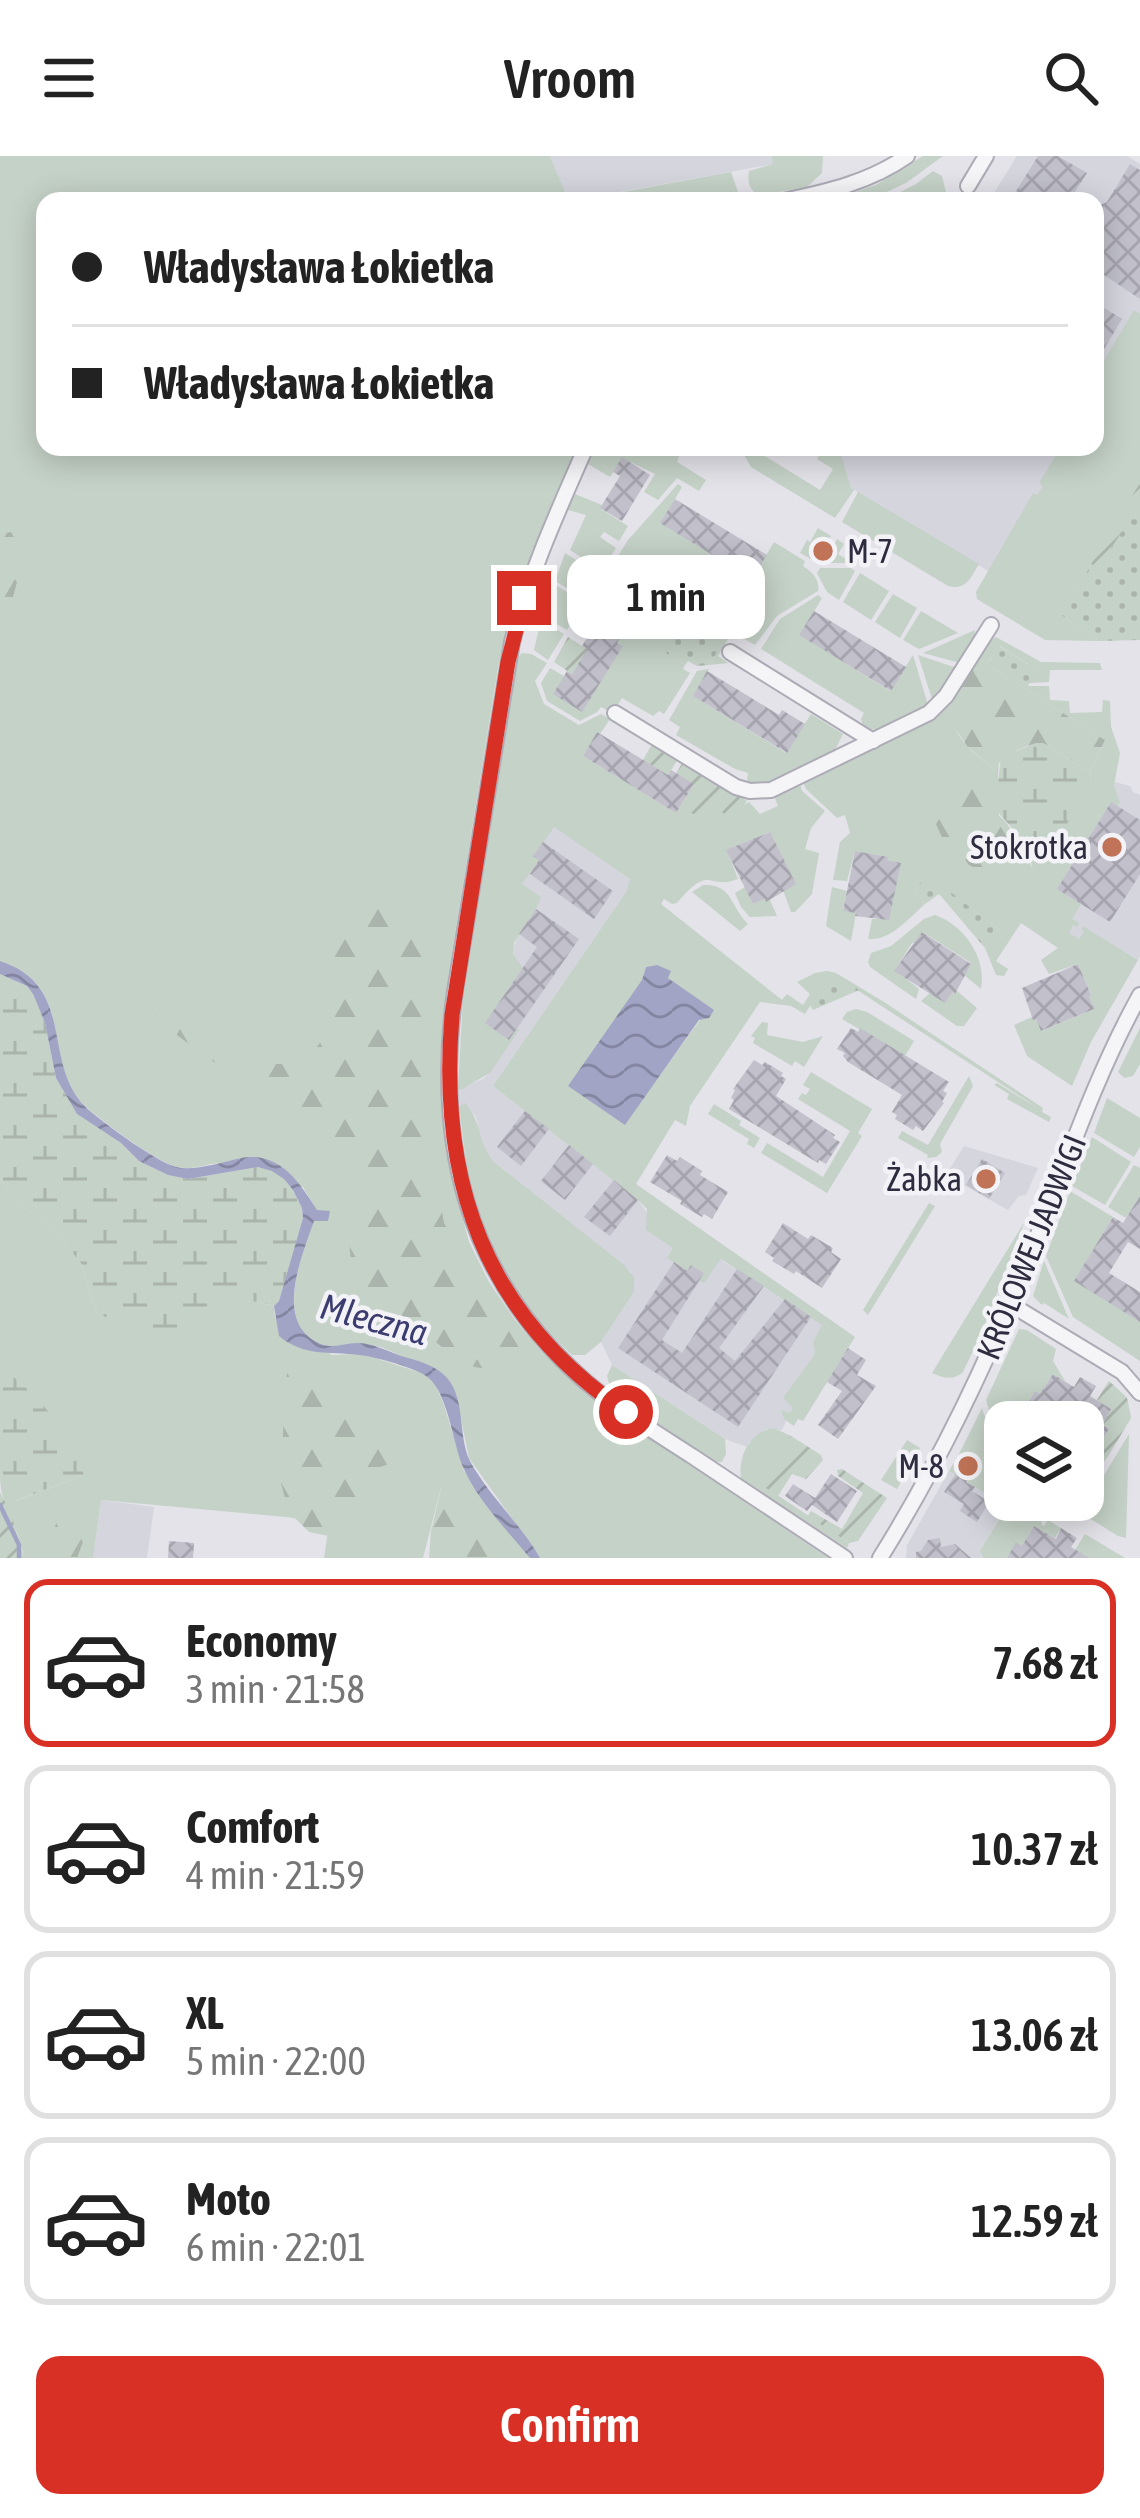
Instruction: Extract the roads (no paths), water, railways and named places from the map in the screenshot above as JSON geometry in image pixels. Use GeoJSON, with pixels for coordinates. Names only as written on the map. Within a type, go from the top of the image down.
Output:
{"type":"FeatureCollection","features":[{"type":"Feature","properties":{"kind":"street"},"geometry":{"type":"LineString","coordinates":[[826,192],[868,178],[907,156]]}},
{"type":"Feature","properties":{"kind":"street"},"geometry":{"type":"LineString","coordinates":[[968,186],[986,156]]}},
{"type":"Feature","properties":{"kind":"street"},"geometry":{"type":"LineString","coordinates":[[582,456],[524,598],[495,739],[450,1039],[453,1130],[466,1204],[503,1286],[575,1372],[605,1398],[845,1558]]}},
{"type":"Feature","properties":{"kind":"street"},"geometry":{"type":"LineString","coordinates":[[615,713],[730,784],[750,791],[771,790],[938,705],[992,625]]}},
{"type":"Feature","properties":{"kind":"street"},"geometry":{"type":"LineString","coordinates":[[730,652],[873,741]]}},
{"type":"Feature","properties":{"kind":"street","name":"KRÓLOWEJ JADWIGI"},"geometry":{"type":"LineString","coordinates":[[880,1558],[959,1419],[1101,1073],[1140,995]]}},
{"type":"Feature","properties":{"kind":"street"},"geometry":{"type":"LineString","coordinates":[[1010,1304],[1122,1372],[1140,1393]]}},
{"type":"Feature","properties":{"kind":"water"},"geometry":{"type":"Polygon","coordinates":[[[0,961],[25,973],[40,989],[50,1008],[74,1093],[108,1125],[176,1167],[248,1157],[271,1161],[290,1173],[317,1210],[330,1211],[328,1221],[314,1221],[303,1252],[295,1288],[298,1321],[321,1344],[369,1344],[443,1374],[456,1392],[470,1461],[540,1558],[530,1558],[476,1491],[463,1467],[444,1403],[423,1374],[359,1355],[308,1350],[279,1336],[274,1306],[303,1218],[284,1179],[258,1167],[188,1179],[168,1175],[139,1161],[77,1114],[56,1078],[45,1023],[33,994],[27,986],[0,974],[0,961]]]}},
{"type":"Feature","properties":{"kind":"water"},"geometry":{"type":"Polygon","coordinates":[[[657,965],[671,971],[668,978],[714,1010],[709,1018],[699,1020],[625,1125],[568,1086],[642,980],[646,967],[657,965]]]}},
{"type":"Feature","properties":{"kind":"waterway"},"geometry":{"type":"LineString","coordinates":[[0,1505],[19,1545],[19,1558]]}},
{"type":"Feature","properties":{"kind":"place","name":"M-7"},"geometry":{"type":"Point","coordinates":[823,551]}},
{"type":"Feature","properties":{"kind":"place","name":"Stokrotka"},"geometry":{"type":"Point","coordinates":[1112,847]}},
{"type":"Feature","properties":{"kind":"place","name":"Żabka"},"geometry":{"type":"Point","coordinates":[986,1179]}},
{"type":"Feature","properties":{"kind":"place","name":"M-8"},"geometry":{"type":"Point","coordinates":[968,1466]}},
{"type":"Feature","properties":{"kind":"water label","name":"Mleczna"},"geometry":{"type":"Point","coordinates":[374,1319]}}]}
